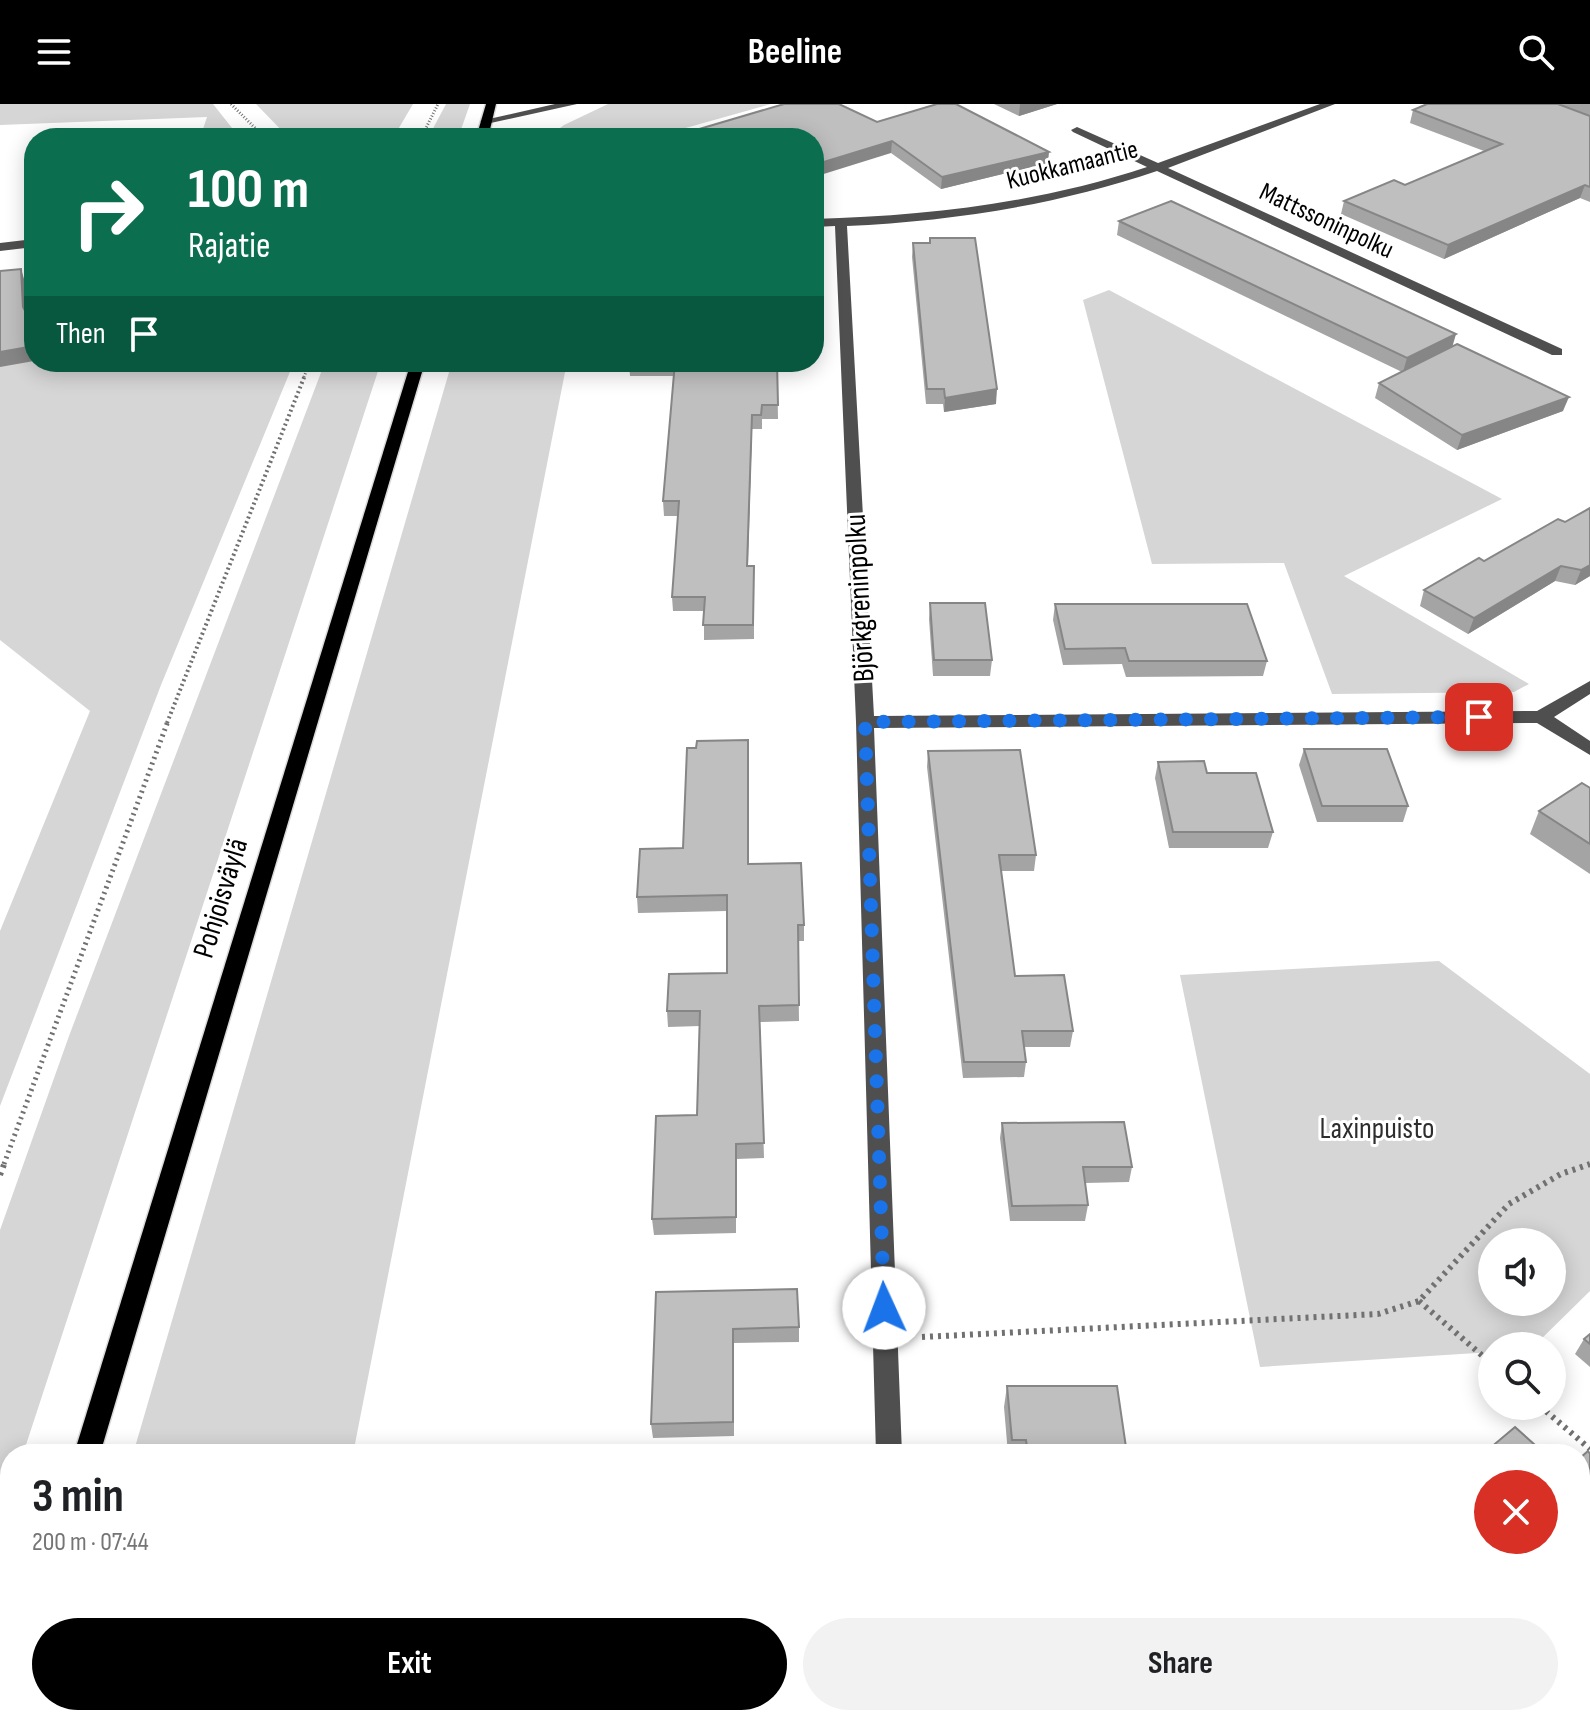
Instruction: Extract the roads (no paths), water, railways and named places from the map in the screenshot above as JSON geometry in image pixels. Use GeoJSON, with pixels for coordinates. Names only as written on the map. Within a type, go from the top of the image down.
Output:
{"type":"FeatureCollection","features":[{"type":"Feature","properties":{"kind":"main road"},"geometry":{"type":"LineString","coordinates":[[484,128],[491,104]]}},
{"type":"Feature","properties":{"kind":"main road","name":"Pohjoisväylä"},"geometry":{"type":"LineString","coordinates":[[90,1444],[415,372]]}},
{"type":"Feature","properties":{"kind":"street"},"geometry":{"type":"LineString","coordinates":[[486,121],[572,104]]}},
{"type":"Feature","properties":{"kind":"street","name":"Kuokkamaantie"},"geometry":{"type":"LineString","coordinates":[[824,223],[903,218],[1043,198],[1111,182],[1330,104]]}},
{"type":"Feature","properties":{"kind":"street","name":"Mattssoninpolku"},"geometry":{"type":"LineString","coordinates":[[1077,130],[1557,352]]}},
{"type":"Feature","properties":{"kind":"street","name":"Björkgreninpolku"},"geometry":{"type":"LineString","coordinates":[[841,222],[865,722],[889,1444]]}},
{"type":"Feature","properties":{"kind":"street"},"geometry":{"type":"LineString","coordinates":[[0,247],[24,244]]}},
{"type":"Feature","properties":{"kind":"street"},"geometry":{"type":"LineString","coordinates":[[865,722],[1541,717],[1590,686]]}},
{"type":"Feature","properties":{"kind":"street"},"geometry":{"type":"LineString","coordinates":[[1541,717],[1590,749]]}},
{"type":"Feature","properties":{"kind":"park label","name":"Laxinpuisto"},"geometry":{"type":"Point","coordinates":[1377,1128]}}]}
